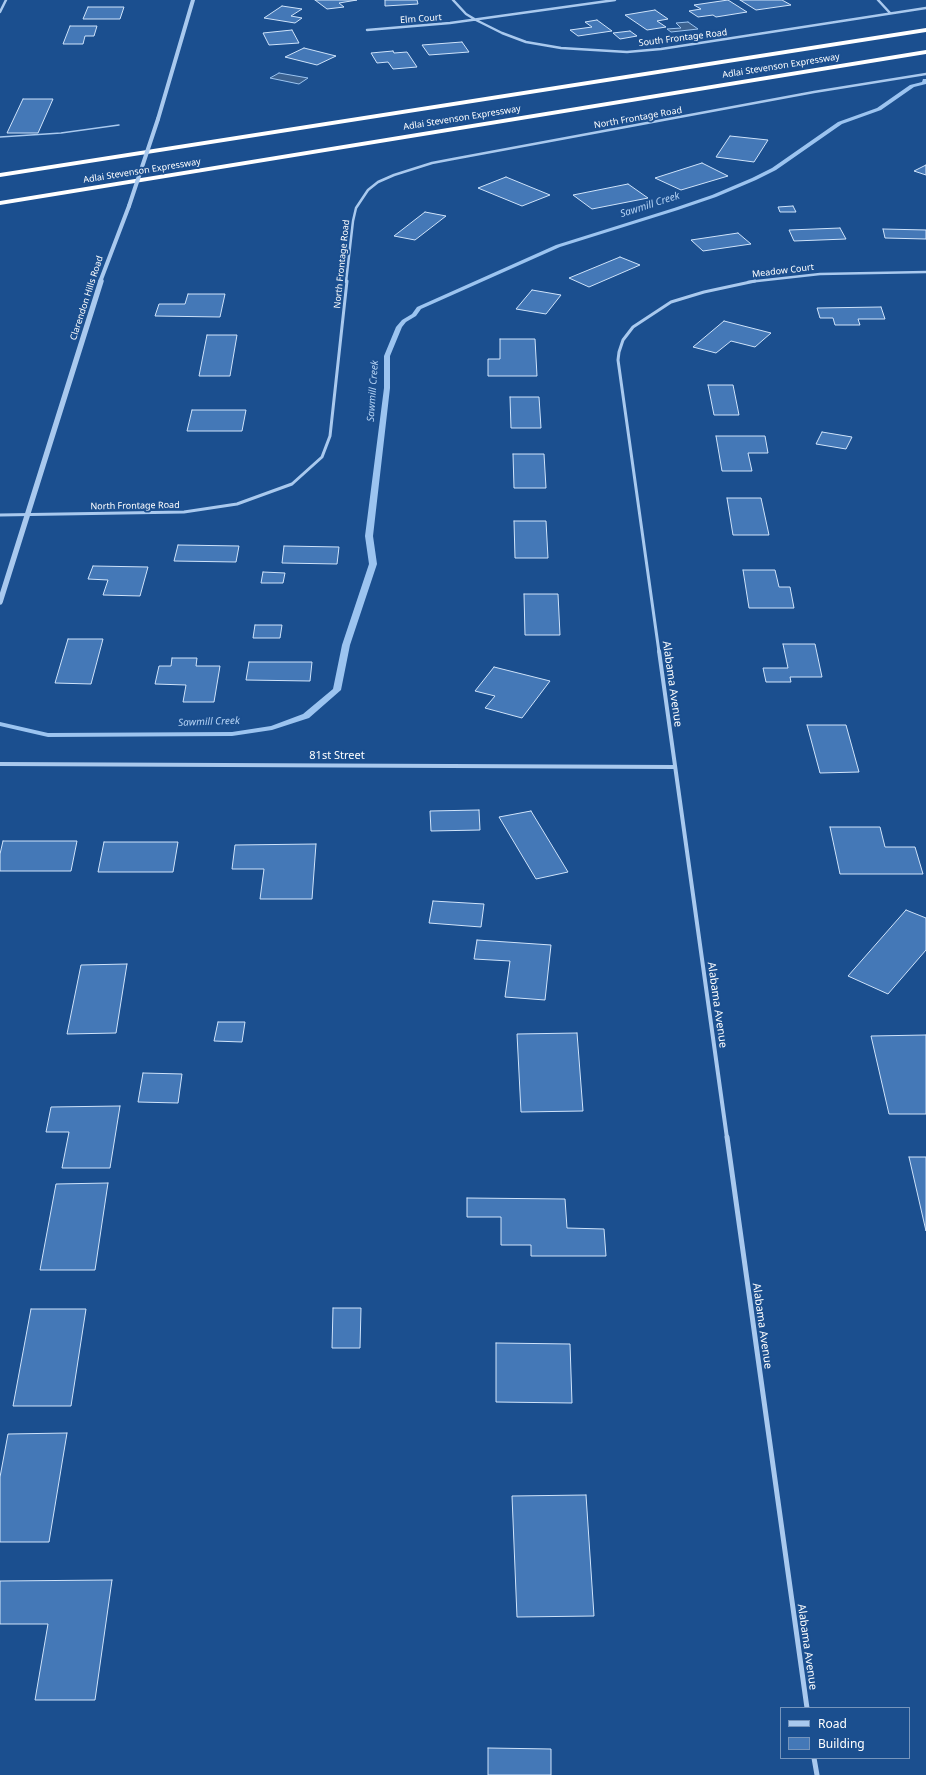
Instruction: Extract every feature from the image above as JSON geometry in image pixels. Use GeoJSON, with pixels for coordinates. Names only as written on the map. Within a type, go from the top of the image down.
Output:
{"type":"FeatureCollection","features":[{"type":"Feature","properties":{"kind":"highway","name":"Adlai Stevenson Expressway"},"geometry":{"type":"LineString","coordinates":[[0,175],[926,30]]}},
{"type":"Feature","properties":{"kind":"highway","name":"Adlai Stevenson Expressway"},"geometry":{"type":"LineString","coordinates":[[0,203],[926,52]]}},
{"type":"Feature","properties":{"kind":"street"},"geometry":{"type":"LineString","coordinates":[[0,12],[6,0]]}},
{"type":"Feature","properties":{"kind":"street","name":"Clarendon Hills Road"},"geometry":{"type":"LineString","coordinates":[[0,602],[104,271],[129,206],[158,119],[193,0]]}},
{"type":"Feature","properties":{"kind":"street","name":"South Frontage Road"},"geometry":{"type":"LineString","coordinates":[[453,0],[466,14],[476,20],[526,42],[561,48],[626,52],[661,49],[926,8]]}},
{"type":"Feature","properties":{"kind":"street","name":"Elm Court"},"geometry":{"type":"LineString","coordinates":[[367,30],[476,20],[615,0]]}},
{"type":"Feature","properties":{"kind":"street"},"geometry":{"type":"LineString","coordinates":[[878,0],[890,13]]}},
{"type":"Feature","properties":{"kind":"street","name":"North Frontage Road"},"geometry":{"type":"LineString","coordinates":[[0,515],[26,516],[184,512],[237,504],[292,484],[322,457],[330,436],[353,221],[356,208],[368,190],[378,182],[426,164],[453,158],[814,92],[926,74]]}},
{"type":"Feature","properties":{"kind":"street","name":"Meadow Court"},"geometry":{"type":"LineString","coordinates":[[648,316],[671,302],[704,292],[750,282],[820,274],[926,272]]}},
{"type":"Feature","properties":{"kind":"street","name":"Alabama Avenue"},"geometry":{"type":"LineString","coordinates":[[648,316],[633,327],[623,340],[618,360],[807,1707]]}},
{"type":"Feature","properties":{"kind":"street","name":"81st Street"},"geometry":{"type":"LineString","coordinates":[[0,764],[675,767]]}},
{"type":"Feature","properties":{"kind":"street"},"geometry":{"type":"LineString","coordinates":[[814,1759],[816,1775]]}},
{"type":"Feature","properties":{"kind":"lane"},"geometry":{"type":"LineString","coordinates":[[0,137],[61,133],[119,125]]}},
{"type":"Feature","properties":{"kind":"water"},"geometry":{"type":"Polygon","coordinates":[[[688,22],[698,29],[671,32],[667,29],[681,28],[676,23],[688,22]]]}},
{"type":"Feature","properties":{"kind":"water"},"geometry":{"type":"Polygon","coordinates":[[[279,73],[308,78],[299,84],[270,78],[279,73]]]}},
{"type":"Feature","properties":{"kind":"building"},"geometry":{"type":"Polygon","coordinates":[[[315,0],[357,0],[339,3],[344,7],[327,9],[315,0]]]}},
{"type":"Feature","properties":{"kind":"building"},"geometry":{"type":"Polygon","coordinates":[[[385,0],[417,0],[418,4],[385,6],[385,0]]]}},
{"type":"Feature","properties":{"kind":"building"},"geometry":{"type":"Polygon","coordinates":[[[728,0],[747,12],[716,17],[713,15],[698,17],[689,11],[701,9],[694,5],[728,0]]]}},
{"type":"Feature","properties":{"kind":"building"},"geometry":{"type":"Polygon","coordinates":[[[740,0],[782,0],[791,5],[756,10],[740,0]]]}},
{"type":"Feature","properties":{"kind":"building"},"geometry":{"type":"Polygon","coordinates":[[[282,6],[302,9],[291,16],[302,18],[295,23],[264,18],[282,6]]]}},
{"type":"Feature","properties":{"kind":"building"},"geometry":{"type":"Polygon","coordinates":[[[88,7],[124,7],[120,19],[83,19],[88,7]]]}},
{"type":"Feature","properties":{"kind":"building"},"geometry":{"type":"Polygon","coordinates":[[[655,10],[668,19],[657,21],[666,27],[647,30],[625,15],[655,10]]]}},
{"type":"Feature","properties":{"kind":"building"},"geometry":{"type":"Polygon","coordinates":[[[597,20],[612,31],[578,36],[570,30],[592,27],[585,22],[597,20]]]}},
{"type":"Feature","properties":{"kind":"building"},"geometry":{"type":"Polygon","coordinates":[[[70,26],[97,26],[94,36],[85,36],[83,44],[63,44],[70,26]]]}},
{"type":"Feature","properties":{"kind":"building"},"geometry":{"type":"Polygon","coordinates":[[[292,30],[299,43],[269,45],[263,33],[292,30]]]}},
{"type":"Feature","properties":{"kind":"building"},"geometry":{"type":"Polygon","coordinates":[[[630,31],[637,36],[620,39],[613,33],[630,31]]]}},
{"type":"Feature","properties":{"kind":"building"},"geometry":{"type":"Polygon","coordinates":[[[462,42],[469,52],[429,55],[422,45],[462,42]]]}},
{"type":"Feature","properties":{"kind":"building"},"geometry":{"type":"Polygon","coordinates":[[[304,48],[336,56],[317,65],[285,57],[304,48]]]}},
{"type":"Feature","properties":{"kind":"building"},"geometry":{"type":"Polygon","coordinates":[[[393,51],[394,53],[407,52],[417,67],[393,69],[388,62],[377,63],[371,53],[393,51]]]}},
{"type":"Feature","properties":{"kind":"building"},"geometry":{"type":"Polygon","coordinates":[[[23,99],[53,99],[38,133],[7,133],[23,99]]]}},
{"type":"Feature","properties":{"kind":"building"},"geometry":{"type":"Polygon","coordinates":[[[730,136],[768,140],[754,162],[716,157],[730,136]]]}},
{"type":"Feature","properties":{"kind":"building"},"geometry":{"type":"Polygon","coordinates":[[[702,163],[728,176],[681,190],[655,178],[702,163]]]}},
{"type":"Feature","properties":{"kind":"building"},"geometry":{"type":"Polygon","coordinates":[[[926,165],[926,175],[914,171],[926,165]]]}},
{"type":"Feature","properties":{"kind":"building"},"geometry":{"type":"Polygon","coordinates":[[[506,177],[550,195],[522,206],[478,188],[506,177]]]}},
{"type":"Feature","properties":{"kind":"building"},"geometry":{"type":"Polygon","coordinates":[[[628,184],[648,198],[592,209],[573,195],[628,184]]]}},
{"type":"Feature","properties":{"kind":"building"},"geometry":{"type":"Polygon","coordinates":[[[793,206],[796,212],[780,212],[778,207],[793,206]]]}},
{"type":"Feature","properties":{"kind":"building"},"geometry":{"type":"Polygon","coordinates":[[[425,212],[446,216],[415,240],[394,236],[425,212]]]}},
{"type":"Feature","properties":{"kind":"building"},"geometry":{"type":"Polygon","coordinates":[[[840,228],[846,239],[794,241],[789,230],[840,228]]]}},
{"type":"Feature","properties":{"kind":"building"},"geometry":{"type":"Polygon","coordinates":[[[883,229],[926,230],[926,239],[885,238],[883,229]]]}},
{"type":"Feature","properties":{"kind":"building"},"geometry":{"type":"Polygon","coordinates":[[[738,233],[751,244],[703,251],[691,240],[738,233]]]}},
{"type":"Feature","properties":{"kind":"building"},"geometry":{"type":"Polygon","coordinates":[[[620,257],[640,265],[589,287],[569,278],[620,257]]]}},
{"type":"Feature","properties":{"kind":"building"},"geometry":{"type":"Polygon","coordinates":[[[532,290],[561,295],[546,314],[516,309],[532,290]]]}},
{"type":"Feature","properties":{"kind":"building"},"geometry":{"type":"Polygon","coordinates":[[[188,294],[225,294],[220,317],[155,316],[159,304],[185,304],[188,294]]]}},
{"type":"Feature","properties":{"kind":"building"},"geometry":{"type":"Polygon","coordinates":[[[881,307],[885,319],[858,319],[860,325],[835,325],[833,318],[820,318],[817,308],[881,307]]]}},
{"type":"Feature","properties":{"kind":"building"},"geometry":{"type":"Polygon","coordinates":[[[724,321],[771,333],[755,347],[731,341],[716,353],[693,347],[724,321]]]}},
{"type":"Feature","properties":{"kind":"building"},"geometry":{"type":"Polygon","coordinates":[[[207,335],[237,335],[230,376],[199,376],[207,335]]]}},
{"type":"Feature","properties":{"kind":"building"},"geometry":{"type":"Polygon","coordinates":[[[500,339],[535,339],[537,376],[488,376],[488,359],[500,359],[500,339]]]}},
{"type":"Feature","properties":{"kind":"building"},"geometry":{"type":"Polygon","coordinates":[[[708,385],[733,385],[739,415],[714,415],[708,385]]]}},
{"type":"Feature","properties":{"kind":"building"},"geometry":{"type":"Polygon","coordinates":[[[510,397],[539,397],[541,428],[511,428],[510,397]]]}},
{"type":"Feature","properties":{"kind":"building"},"geometry":{"type":"Polygon","coordinates":[[[192,410],[246,410],[242,431],[187,431],[192,410]]]}},
{"type":"Feature","properties":{"kind":"building"},"geometry":{"type":"Polygon","coordinates":[[[822,432],[852,437],[846,449],[816,444],[822,432]]]}},
{"type":"Feature","properties":{"kind":"building"},"geometry":{"type":"Polygon","coordinates":[[[716,436],[765,436],[768,453],[748,453],[752,471],[722,471],[716,436]]]}},
{"type":"Feature","properties":{"kind":"building"},"geometry":{"type":"Polygon","coordinates":[[[513,454],[544,454],[546,488],[514,488],[513,454]]]}},
{"type":"Feature","properties":{"kind":"building"},"geometry":{"type":"Polygon","coordinates":[[[727,498],[761,498],[769,535],[733,535],[727,498]]]}},
{"type":"Feature","properties":{"kind":"building"},"geometry":{"type":"Polygon","coordinates":[[[514,521],[546,521],[548,558],[515,558],[514,521]]]}},
{"type":"Feature","properties":{"kind":"building"},"geometry":{"type":"Polygon","coordinates":[[[178,545],[239,546],[236,562],[174,561],[178,545]]]}},
{"type":"Feature","properties":{"kind":"building"},"geometry":{"type":"Polygon","coordinates":[[[284,546],[339,547],[337,564],[282,563],[284,546]]]}},
{"type":"Feature","properties":{"kind":"building"},"geometry":{"type":"Polygon","coordinates":[[[93,566],[148,567],[140,596],[103,595],[108,580],[88,579],[93,566]]]}},
{"type":"Feature","properties":{"kind":"building"},"geometry":{"type":"Polygon","coordinates":[[[743,570],[775,570],[779,587],[790,587],[794,608],[749,608],[743,570]]]}},
{"type":"Feature","properties":{"kind":"building"},"geometry":{"type":"Polygon","coordinates":[[[263,572],[285,573],[283,583],[261,583],[263,572]]]}},
{"type":"Feature","properties":{"kind":"building"},"geometry":{"type":"Polygon","coordinates":[[[524,594],[558,594],[560,635],[525,635],[524,594]]]}},
{"type":"Feature","properties":{"kind":"building"},"geometry":{"type":"Polygon","coordinates":[[[255,625],[282,625],[280,638],[253,638],[255,625]]]}},
{"type":"Feature","properties":{"kind":"building"},"geometry":{"type":"Polygon","coordinates":[[[68,639],[103,639],[91,684],[55,683],[68,639]]]}},
{"type":"Feature","properties":{"kind":"building"},"geometry":{"type":"Polygon","coordinates":[[[783,644],[815,644],[822,677],[790,677],[791,682],[766,682],[763,668],[788,668],[783,644]]]}},
{"type":"Feature","properties":{"kind":"building"},"geometry":{"type":"Polygon","coordinates":[[[172,658],[197,658],[196,666],[220,666],[214,702],[183,702],[186,685],[155,684],[159,666],[171,666],[172,658]]]}},
{"type":"Feature","properties":{"kind":"building"},"geometry":{"type":"Polygon","coordinates":[[[249,662],[312,662],[310,681],[246,680],[249,662]]]}},
{"type":"Feature","properties":{"kind":"building"},"geometry":{"type":"Polygon","coordinates":[[[494,667],[550,681],[522,718],[485,708],[495,696],[475,691],[494,667]]]}},
{"type":"Feature","properties":{"kind":"building"},"geometry":{"type":"Polygon","coordinates":[[[807,725],[846,725],[859,772],[820,773],[807,725]]]}},
{"type":"Feature","properties":{"kind":"building"},"geometry":{"type":"Polygon","coordinates":[[[479,810],[480,830],[431,831],[430,811],[479,810]]]}},
{"type":"Feature","properties":{"kind":"building"},"geometry":{"type":"Polygon","coordinates":[[[531,811],[568,872],[536,879],[499,817],[531,811]]]}},
{"type":"Feature","properties":{"kind":"building"},"geometry":{"type":"Polygon","coordinates":[[[830,827],[880,827],[885,847],[915,847],[923,874],[840,874],[830,827]]]}},
{"type":"Feature","properties":{"kind":"building"},"geometry":{"type":"Polygon","coordinates":[[[3,841],[77,841],[71,871],[0,871],[0,854],[3,841]]]}},
{"type":"Feature","properties":{"kind":"building"},"geometry":{"type":"Polygon","coordinates":[[[104,842],[178,842],[173,872],[98,872],[104,842]]]}},
{"type":"Feature","properties":{"kind":"building"},"geometry":{"type":"Polygon","coordinates":[[[316,844],[312,899],[260,899],[264,869],[232,869],[235,845],[316,844]]]}},
{"type":"Feature","properties":{"kind":"building"},"geometry":{"type":"Polygon","coordinates":[[[433,901],[484,904],[481,927],[429,923],[433,901]]]}},
{"type":"Feature","properties":{"kind":"building"},"geometry":{"type":"Polygon","coordinates":[[[906,910],[926,918],[926,950],[888,994],[848,976],[906,910]]]}},
{"type":"Feature","properties":{"kind":"building"},"geometry":{"type":"Polygon","coordinates":[[[477,940],[551,945],[545,1000],[505,997],[510,961],[474,959],[477,940]]]}},
{"type":"Feature","properties":{"kind":"building"},"geometry":{"type":"Polygon","coordinates":[[[127,964],[116,1033],[67,1034],[81,965],[127,964]]]}},
{"type":"Feature","properties":{"kind":"building"},"geometry":{"type":"Polygon","coordinates":[[[218,1022],[245,1022],[242,1042],[214,1041],[218,1022]]]}},
{"type":"Feature","properties":{"kind":"building"},"geometry":{"type":"Polygon","coordinates":[[[577,1033],[583,1111],[521,1112],[517,1034],[577,1033]]]}},
{"type":"Feature","properties":{"kind":"building"},"geometry":{"type":"Polygon","coordinates":[[[926,1035],[926,1114],[889,1114],[871,1036],[926,1035]]]}},
{"type":"Feature","properties":{"kind":"building"},"geometry":{"type":"Polygon","coordinates":[[[143,1073],[182,1074],[178,1103],[138,1102],[143,1073]]]}},
{"type":"Feature","properties":{"kind":"building"},"geometry":{"type":"Polygon","coordinates":[[[120,1106],[110,1168],[62,1168],[69,1132],[46,1132],[51,1107],[120,1106]]]}},
{"type":"Feature","properties":{"kind":"building"},"geometry":{"type":"Polygon","coordinates":[[[909,1157],[926,1157],[926,1231],[909,1157]]]}},
{"type":"Feature","properties":{"kind":"building"},"geometry":{"type":"Polygon","coordinates":[[[108,1183],[95,1270],[40,1270],[56,1184],[108,1183]]]}},
{"type":"Feature","properties":{"kind":"building"},"geometry":{"type":"Polygon","coordinates":[[[467,1198],[565,1199],[567,1228],[604,1229],[606,1256],[531,1256],[531,1245],[501,1245],[501,1217],[467,1217],[467,1198]]]}},
{"type":"Feature","properties":{"kind":"building"},"geometry":{"type":"Polygon","coordinates":[[[333,1308],[361,1308],[360,1348],[332,1348],[333,1308]]]}},
{"type":"Feature","properties":{"kind":"building"},"geometry":{"type":"Polygon","coordinates":[[[31,1309],[86,1309],[71,1406],[13,1406],[31,1309]]]}},
{"type":"Feature","properties":{"kind":"building"},"geometry":{"type":"Polygon","coordinates":[[[496,1343],[570,1344],[572,1403],[496,1402],[496,1343]]]}},
{"type":"Feature","properties":{"kind":"building"},"geometry":{"type":"Polygon","coordinates":[[[67,1433],[49,1542],[0,1542],[0,1477],[8,1434],[67,1433]]]}},
{"type":"Feature","properties":{"kind":"building"},"geometry":{"type":"Polygon","coordinates":[[[586,1495],[594,1616],[517,1617],[512,1496],[586,1495]]]}},
{"type":"Feature","properties":{"kind":"building"},"geometry":{"type":"Polygon","coordinates":[[[112,1580],[95,1700],[35,1700],[48,1624],[0,1624],[0,1581],[112,1580]]]}},
{"type":"Feature","properties":{"kind":"building"},"geometry":{"type":"Polygon","coordinates":[[[488,1748],[551,1749],[551,1775],[488,1775],[488,1748]]]}},
{"type":"Feature","properties":{"kind":"waterway","name":"Sawmill Creek"},"geometry":{"type":"LineString","coordinates":[[0,724],[48,735],[232,734],[272,728],[306,716],[337,690],[346,645],[373,564],[369,536],[387,388],[387,356],[399,327],[404,321],[414,315],[419,308],[558,246],[676,209],[714,196],[754,179],[774,169],[840,123],[879,109],[912,86],[924,83],[925,80]]}}]}
